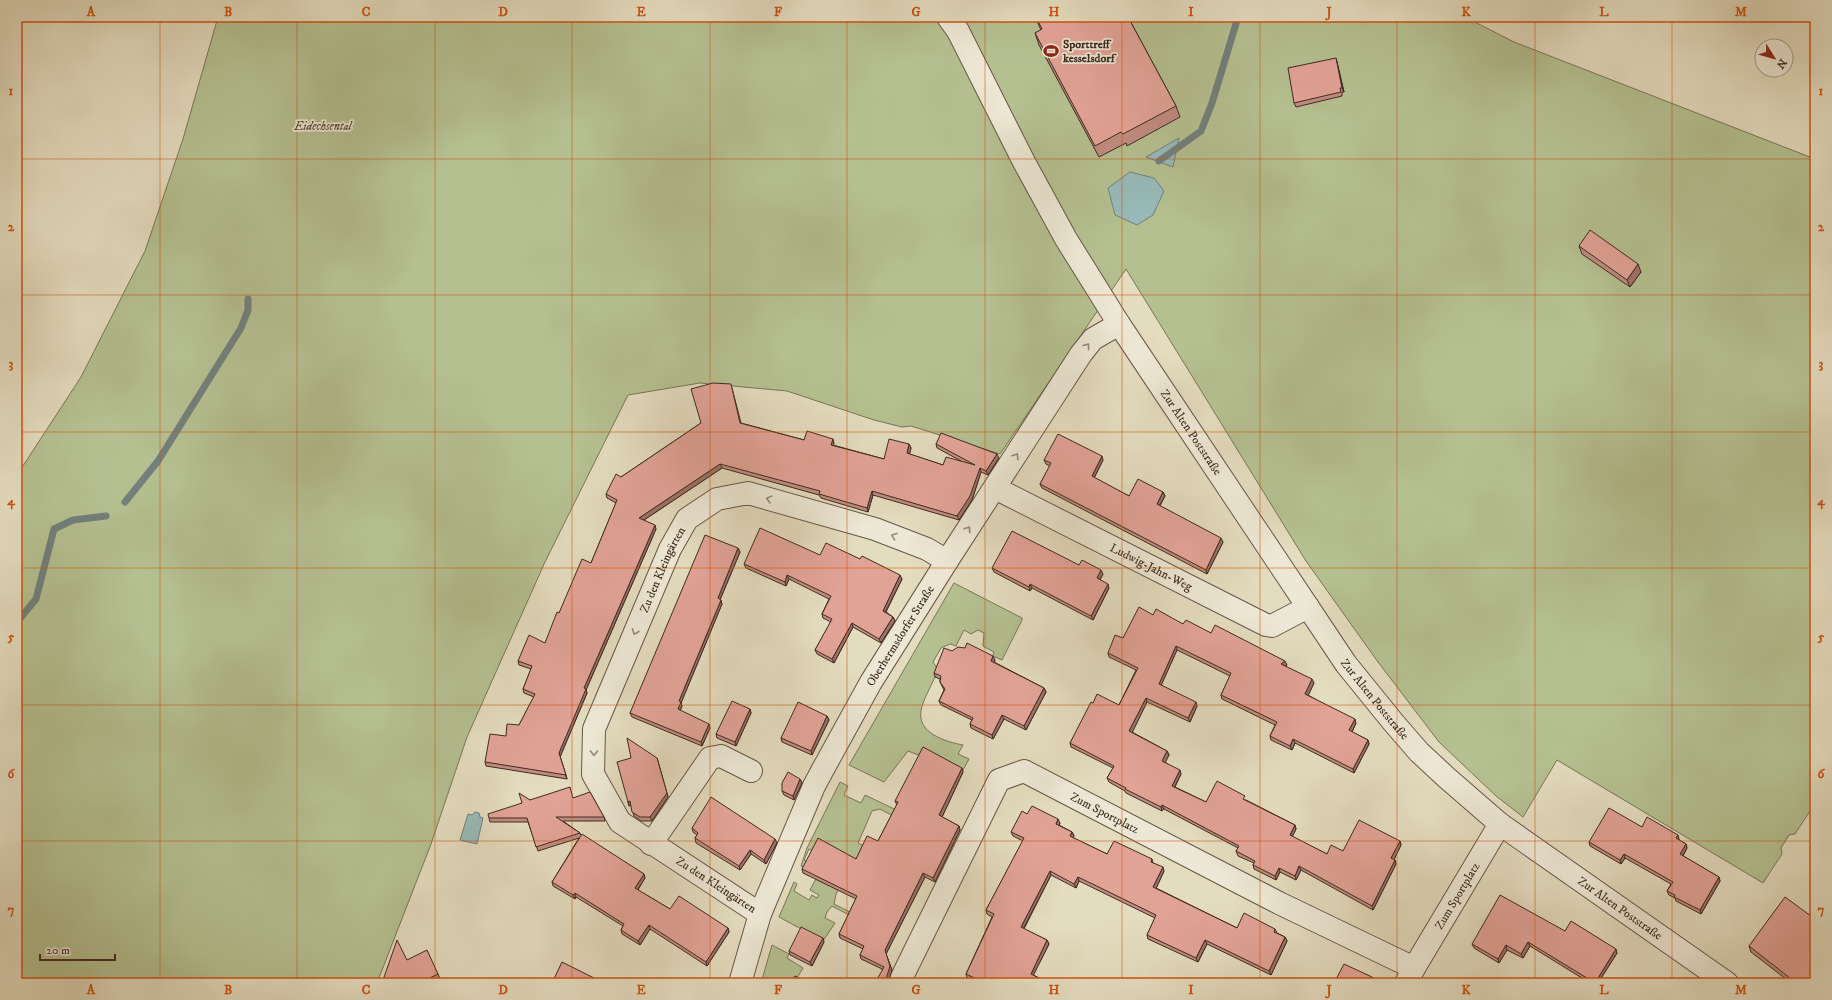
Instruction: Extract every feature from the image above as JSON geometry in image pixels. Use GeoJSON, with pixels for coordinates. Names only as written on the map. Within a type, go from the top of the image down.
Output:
{"type":"FeatureCollection","features":[{"type":"Feature","properties":{"kind":"street","name":"Zur Alten Poststraße"},"geometry":{"type":"LineString","coordinates":[[948,17],[958,31],[1024,162],[1066,239],[1119,324],[1346,664],[1393,722],[1447,778],[1500,824],[1727,983]]}},
{"type":"Feature","properties":{"kind":"street","name":"Oberhermsdorfer Straße"},"geometry":{"type":"LineString","coordinates":[[740,983],[760,914],[814,786],[871,682],[947,561],[1084,351],[1093,339],[1119,324]]}},
{"type":"Feature","properties":{"kind":"street","name":"Ludwig-Jahn-Weg"},"geometry":{"type":"LineString","coordinates":[[995,488],[1266,625],[1272,626],[1308,607]]}},
{"type":"Feature","properties":{"kind":"street","name":"Zu den Kleingärten"},"geometry":{"type":"LineString","coordinates":[[760,914],[651,844],[620,822],[594,774],[594,729],[670,549],[687,519],[717,498],[748,493],[874,529],[924,548],[947,561]]}},
{"type":"Feature","properties":{"kind":"street"},"geometry":{"type":"LineString","coordinates":[[651,844],[710,758],[721,756],[751,771]]}},
{"type":"Feature","properties":{"kind":"street","name":"Zum Sportplatz"},"geometry":{"type":"LineString","coordinates":[[905,983],[900,980],[999,780],[1024,770],[1279,903],[1410,975],[1500,824]]}},
{"type":"Feature","properties":{"kind":"green space","name":"Eidechsental"},"geometry":{"type":"Polygon","coordinates":[[[218,17],[1465,17],[1514,42],[1815,159],[1815,794],[1812,799],[1814,805],[1795,834],[1789,835],[1781,848],[1782,854],[1763,883],[1557,760],[1523,817],[1496,796],[1439,742],[1378,662],[1306,561],[1126,269],[1000,454],[911,426],[902,427],[874,420],[787,391],[700,383],[628,395],[545,562],[467,737],[431,844],[377,983],[17,983],[17,475],[81,377],[145,251],[183,139],[218,17]]]}},
{"type":"Feature","properties":{"kind":"green space"},"geometry":{"type":"Polygon","coordinates":[[[954,583],[1022,618],[1022,620],[1002,660],[993,656],[994,652],[983,646],[984,633],[978,630],[971,634],[964,630],[956,646],[950,644],[941,648],[933,662],[938,670],[924,702],[921,711],[921,719],[923,725],[934,735],[949,742],[963,745],[958,754],[969,759],[962,772],[908,751],[884,782],[849,765],[954,583]]]}},
{"type":"Feature","properties":{"kind":"green space"},"geometry":{"type":"Polygon","coordinates":[[[840,782],[848,786],[844,795],[861,803],[865,795],[942,832],[893,816],[880,809],[872,811],[858,843],[864,846],[836,894],[834,904],[850,912],[849,915],[832,906],[827,912],[825,918],[835,923],[823,941],[779,917],[794,882],[797,884],[794,891],[809,900],[812,895],[817,898],[819,895],[810,890],[818,875],[801,866],[807,848],[840,782]],[[809,849],[804,860],[823,870],[822,856],[809,849]]]}},
{"type":"Feature","properties":{"kind":"green space"},"geometry":{"type":"Polygon","coordinates":[[[772,945],[789,954],[787,958],[803,968],[794,983],[761,983],[772,945]]]}},
{"type":"Feature","properties":{"kind":"water"},"geometry":{"type":"Polygon","coordinates":[[[1179,138],[1173,167],[1146,157],[1179,138]]]}},
{"type":"Feature","properties":{"kind":"water"},"geometry":{"type":"Polygon","coordinates":[[[1130,172],[1154,178],[1164,191],[1153,215],[1137,225],[1115,215],[1108,188],[1130,172]]]}},
{"type":"Feature","properties":{"kind":"water"},"geometry":{"type":"Polygon","coordinates":[[[475,812],[479,813],[480,817],[483,818],[477,844],[460,840],[468,814],[472,815],[475,812]]]}},
{"type":"Feature","properties":{"kind":"building"},"geometry":{"type":"Polygon","coordinates":[[[1036,17],[1128,17],[1176,106],[1123,134],[1121,132],[1095,146],[1035,33],[1042,29],[1036,17]]]}},
{"type":"Feature","properties":{"kind":"building"},"geometry":{"type":"Polygon","coordinates":[[[1336,58],[1342,88],[1340,88],[1341,92],[1294,103],[1288,68],[1336,58]]]}},
{"type":"Feature","properties":{"kind":"building"},"geometry":{"type":"Polygon","coordinates":[[[1590,230],[1638,264],[1627,280],[1579,246],[1590,230]]]}},
{"type":"Feature","properties":{"kind":"building"},"geometry":{"type":"Polygon","coordinates":[[[713,383],[731,384],[740,423],[804,440],[807,431],[833,439],[831,445],[884,459],[889,439],[909,444],[907,453],[943,465],[946,457],[975,465],[936,444],[941,433],[997,454],[986,471],[980,468],[970,496],[957,516],[872,491],[867,508],[819,494],[820,491],[720,464],[639,518],[655,525],[584,688],[586,689],[559,753],[566,775],[485,762],[490,734],[506,736],[507,724],[519,725],[535,694],[523,689],[532,666],[518,661],[529,635],[545,643],[557,612],[559,613],[582,559],[591,563],[617,500],[606,494],[616,474],[621,477],[701,423],[691,389],[713,383]]]}},
{"type":"Feature","properties":{"kind":"building"},"geometry":{"type":"Polygon","coordinates":[[[1058,434],[1102,456],[1092,476],[1129,496],[1138,479],[1163,492],[1157,504],[1221,538],[1206,570],[1040,484],[1051,463],[1044,460],[1058,434]]]}},
{"type":"Feature","properties":{"kind":"building"},"geometry":{"type":"Polygon","coordinates":[[[760,528],[820,555],[826,543],[860,559],[862,556],[900,575],[883,611],[893,617],[879,639],[852,623],[832,659],[815,650],[832,619],[822,614],[831,596],[787,575],[785,582],[744,564],[760,528]]]}},
{"type":"Feature","properties":{"kind":"building"},"geometry":{"type":"Polygon","coordinates":[[[1012,531],[1079,565],[1082,560],[1101,570],[1097,578],[1108,584],[1091,616],[1030,584],[1029,587],[992,568],[1012,531]]]}},
{"type":"Feature","properties":{"kind":"building"},"geometry":{"type":"Polygon","coordinates":[[[705,535],[738,548],[718,598],[721,600],[679,701],[681,702],[678,709],[709,724],[701,742],[630,713],[705,535]]]}},
{"type":"Feature","properties":{"kind":"building"},"geometry":{"type":"Polygon","coordinates":[[[1139,607],[1153,615],[1156,609],[1183,624],[1186,620],[1211,633],[1215,625],[1285,661],[1281,664],[1312,679],[1305,694],[1355,719],[1349,730],[1368,740],[1353,769],[1293,739],[1290,746],[1270,736],[1277,722],[1221,695],[1231,673],[1176,646],[1159,684],[1196,702],[1188,718],[1146,698],[1129,731],[1167,751],[1162,761],[1180,770],[1172,786],[1206,802],[1217,781],[1245,796],[1243,799],[1295,825],[1290,835],[1327,854],[1331,845],[1343,851],[1359,820],[1400,841],[1391,858],[1395,860],[1372,906],[1299,866],[1295,876],[1279,868],[1275,876],[1253,865],[1255,861],[1236,851],[1239,846],[1162,805],[1161,807],[1125,789],[1126,788],[1107,778],[1114,766],[1070,743],[1091,702],[1093,703],[1097,694],[1119,705],[1138,668],[1108,653],[1115,635],[1123,638],[1139,607]]]}},
{"type":"Feature","properties":{"kind":"building"},"geometry":{"type":"Polygon","coordinates":[[[967,643],[993,656],[991,661],[1044,688],[1024,726],[1002,715],[992,735],[970,724],[973,718],[939,701],[945,689],[940,682],[941,676],[934,673],[944,648],[952,651],[958,647],[965,648],[967,643]]]}},
{"type":"Feature","properties":{"kind":"building"},"geometry":{"type":"Polygon","coordinates":[[[732,701],[750,709],[735,742],[716,734],[732,701]]]}},
{"type":"Feature","properties":{"kind":"building"},"geometry":{"type":"Polygon","coordinates":[[[798,702],[827,716],[811,751],[781,738],[798,702]]]}},
{"type":"Feature","properties":{"kind":"building"},"geometry":{"type":"Polygon","coordinates":[[[627,738],[657,758],[667,793],[650,817],[640,817],[632,812],[630,801],[628,802],[617,762],[631,758],[627,738]]]}},
{"type":"Feature","properties":{"kind":"building"},"geometry":{"type":"Polygon","coordinates":[[[923,747],[962,768],[939,815],[959,826],[933,878],[923,873],[885,950],[890,966],[886,979],[888,983],[875,983],[884,967],[860,955],[864,946],[839,934],[857,896],[802,869],[818,838],[856,859],[867,836],[878,841],[898,802],[895,801],[923,747]]]}},
{"type":"Feature","properties":{"kind":"building"},"geometry":{"type":"Polygon","coordinates":[[[788,772],[800,779],[793,796],[782,791],[782,783],[788,772]]]}},
{"type":"Feature","properties":{"kind":"building"},"geometry":{"type":"Polygon","coordinates":[[[570,787],[573,798],[590,792],[604,817],[556,817],[580,833],[536,847],[527,818],[489,818],[488,814],[522,803],[519,793],[530,800],[570,787]]]}},
{"type":"Feature","properties":{"kind":"building"},"geometry":{"type":"Polygon","coordinates":[[[711,797],[775,839],[764,860],[750,850],[739,866],[695,838],[698,833],[692,828],[711,797]]]}},
{"type":"Feature","properties":{"kind":"building"},"geometry":{"type":"Polygon","coordinates":[[[1032,806],[1058,819],[1056,824],[1072,832],[1070,836],[1107,854],[1114,841],[1152,859],[1151,862],[1163,867],[1153,887],[1237,928],[1244,913],[1275,929],[1274,932],[1285,937],[1269,971],[1205,940],[1196,958],[1147,935],[1156,915],[1078,877],[1074,884],[1050,871],[1021,927],[1047,940],[1031,974],[1049,983],[985,983],[966,974],[994,914],[986,910],[1024,838],[1011,832],[1022,811],[1027,814],[1032,806]]]}},
{"type":"Feature","properties":{"kind":"building"},"geometry":{"type":"Polygon","coordinates":[[[1609,808],[1642,827],[1647,817],[1678,835],[1676,838],[1686,844],[1680,854],[1719,877],[1700,910],[1674,897],[1675,895],[1667,891],[1673,882],[1624,854],[1620,860],[1589,842],[1609,808]]]}},
{"type":"Feature","properties":{"kind":"building"},"geometry":{"type":"Polygon","coordinates":[[[582,834],[644,874],[635,888],[670,909],[679,896],[728,928],[706,962],[649,925],[638,941],[621,930],[624,924],[575,893],[573,895],[552,882],[582,834]]]}},
{"type":"Feature","properties":{"kind":"building"},"geometry":{"type":"Polygon","coordinates":[[[1500,895],[1565,931],[1571,921],[1616,949],[1595,983],[1528,942],[1521,954],[1506,945],[1498,959],[1472,944],[1500,895]]]}},
{"type":"Feature","properties":{"kind":"building"},"geometry":{"type":"Polygon","coordinates":[[[1785,897],[1815,919],[1815,983],[1803,983],[1798,979],[1795,982],[1749,946],[1785,897]]]}},
{"type":"Feature","properties":{"kind":"building"},"geometry":{"type":"Polygon","coordinates":[[[801,927],[823,938],[810,962],[789,951],[801,927]]]}},
{"type":"Feature","properties":{"kind":"building"},"geometry":{"type":"Polygon","coordinates":[[[397,940],[407,960],[427,950],[438,974],[419,983],[382,983],[397,940]]]}},
{"type":"Feature","properties":{"kind":"building"},"geometry":{"type":"Polygon","coordinates":[[[562,962],[602,982],[602,983],[552,983],[562,962]]]}},
{"type":"Feature","properties":{"kind":"building"},"geometry":{"type":"Polygon","coordinates":[[[1344,964],[1372,977],[1369,983],[1334,983],[1344,964]]]}},
{"type":"Feature","properties":{"kind":"building"},"geometry":{"type":"Polygon","coordinates":[[[795,976],[810,983],[791,983],[795,976]]]}},
{"type":"Feature","properties":{"kind":"waterway"},"geometry":{"type":"LineString","coordinates":[[1159,161],[1201,131],[1212,103],[1238,17]]}},
{"type":"Feature","properties":{"kind":"waterway"},"geometry":{"type":"LineString","coordinates":[[125,502],[158,461],[241,328],[248,310],[248,299]]}},
{"type":"Feature","properties":{"kind":"waterway"},"geometry":{"type":"LineString","coordinates":[[17,622],[36,599],[54,529],[73,520],[106,516]]}},
{"type":"Feature","properties":{"kind":"place","name":"Sporttreff kesselsdorf"},"geometry":{"type":"Point","coordinates":[1051,51]}}]}
